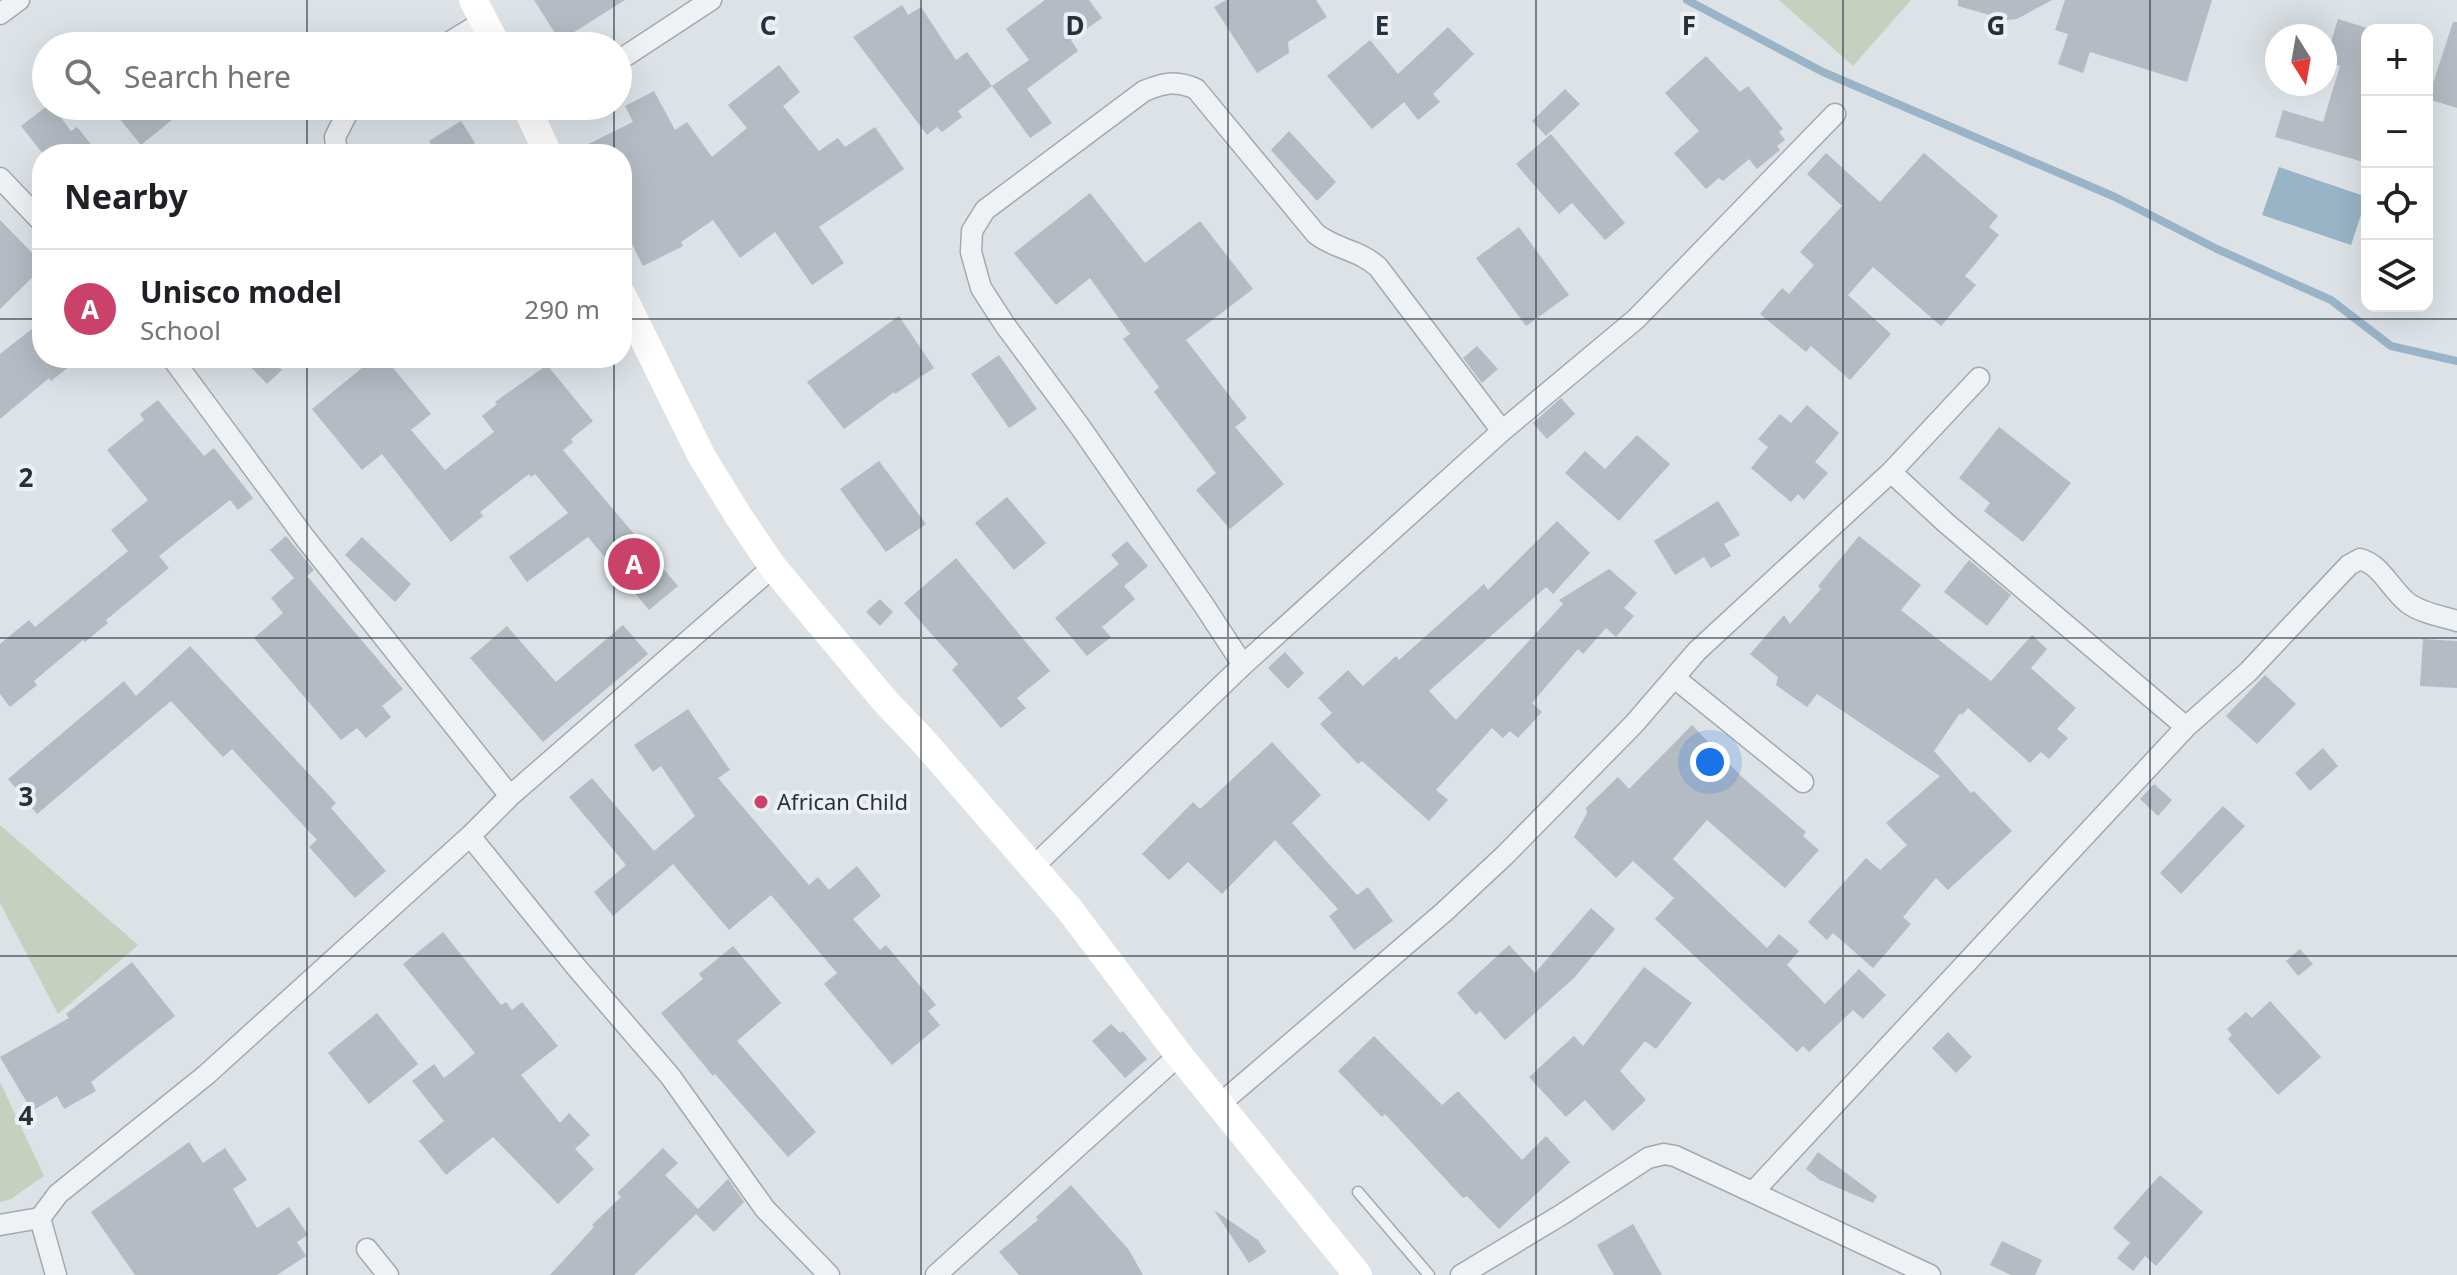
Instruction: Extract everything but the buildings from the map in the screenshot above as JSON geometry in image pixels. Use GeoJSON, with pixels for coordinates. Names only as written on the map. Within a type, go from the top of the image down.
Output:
{"type":"FeatureCollection","features":[{"type":"Feature","properties":{"kind":"street"},"geometry":{"type":"LineString","coordinates":[[0,14],[19,0]]}},
{"type":"Feature","properties":{"kind":"street"},"geometry":{"type":"LineString","coordinates":[[632,52],[711,0]]}},
{"type":"Feature","properties":{"kind":"street"},"geometry":{"type":"LineString","coordinates":[[457,32],[478,10],[490,32]]}},
{"type":"Feature","properties":{"kind":"street"},"geometry":{"type":"LineString","coordinates":[[1243,665],[981,288],[971,252],[972,231],[985,210],[1144,91],[1164,82],[1196,89],[1316,234],[1336,246],[1366,256],[1378,267],[1502,431]]}},
{"type":"Feature","properties":{"kind":"street"},"geometry":{"type":"LineString","coordinates":[[1033,867],[1243,665],[1502,431],[1636,319],[1835,114]]}},
{"type":"Feature","properties":{"kind":"street"},"geometry":{"type":"LineString","coordinates":[[336,144],[335,137],[344,120]]}},
{"type":"Feature","properties":{"kind":"street"},"geometry":{"type":"LineString","coordinates":[[537,120],[545,144]]}},
{"type":"Feature","properties":{"kind":"street"},"geometry":{"type":"LineString","coordinates":[[0,178],[32,212]]}},
{"type":"Feature","properties":{"kind":"street"},"geometry":{"type":"LineString","coordinates":[[632,315],[701,455],[773,567],[885,701],[1070,910],[1179,1055],[1358,1275]]}},
{"type":"Feature","properties":{"kind":"street"},"geometry":{"type":"LineString","coordinates":[[179,368],[305,538],[510,796]]}},
{"type":"Feature","properties":{"kind":"street"},"geometry":{"type":"LineString","coordinates":[[1220,1104],[1444,912],[1504,856],[1676,679],[1697,651],[1891,472],[1979,378]]}},
{"type":"Feature","properties":{"kind":"street"},"geometry":{"type":"LineString","coordinates":[[1891,472],[1946,523],[2186,727]]}},
{"type":"Feature","properties":{"kind":"street"},"geometry":{"type":"LineString","coordinates":[[1753,1192],[2186,727],[2248,672],[2349,565],[2360,559],[2372,562],[2408,603],[2457,621]]}},
{"type":"Feature","properties":{"kind":"street"},"geometry":{"type":"LineString","coordinates":[[0,1225],[40,1218],[58,1194],[206,1075],[470,836],[510,796],[773,567]]}},
{"type":"Feature","properties":{"kind":"street"},"geometry":{"type":"LineString","coordinates":[[1676,679],[1803,782]]}},
{"type":"Feature","properties":{"kind":"street"},"geometry":{"type":"LineString","coordinates":[[470,836],[670,1076],[765,1209],[829,1275]]}},
{"type":"Feature","properties":{"kind":"street"},"geometry":{"type":"LineString","coordinates":[[936,1275],[1179,1055]]}},
{"type":"Feature","properties":{"kind":"street"},"geometry":{"type":"LineString","coordinates":[[1461,1275],[1655,1155],[1675,1156],[1930,1275]]}},
{"type":"Feature","properties":{"kind":"street"},"geometry":{"type":"LineString","coordinates":[[40,1218],[56,1275]]}},
{"type":"Feature","properties":{"kind":"street"},"geometry":{"type":"LineString","coordinates":[[367,1249],[388,1275]]}},
{"type":"Feature","properties":{"kind":"lane"},"geometry":{"type":"LineString","coordinates":[[1358,1192],[1429,1275]]}},
{"type":"Feature","properties":{"kind":"green space"},"geometry":{"type":"Polygon","coordinates":[[[1779,0],[1911,0],[1853,66],[1779,0]]]}},
{"type":"Feature","properties":{"kind":"green space"},"geometry":{"type":"Polygon","coordinates":[[[0,825],[138,945],[58,1014],[0,903],[0,825]]]}},
{"type":"Feature","properties":{"kind":"green space"},"geometry":{"type":"Polygon","coordinates":[[[0,1082],[44,1176],[11,1199],[0,1202],[0,1082]]]}},
{"type":"Feature","properties":{"kind":"water"},"geometry":{"type":"Polygon","coordinates":[[[2279,167],[2361,195],[2361,215],[2351,245],[2262,215],[2279,167]]]}},
{"type":"Feature","properties":{"kind":"waterway"},"geometry":{"type":"LineString","coordinates":[[1687,0],[1823,72],[2115,197],[2217,249],[2331,300],[2391,346],[2457,361]]}},
{"type":"Feature","properties":{"kind":"place","name":"Unisco model"},"geometry":{"type":"Point","coordinates":[634,564]}},
{"type":"Feature","properties":{"kind":"place","name":"African Child"},"geometry":{"type":"Point","coordinates":[761,802]}}]}
